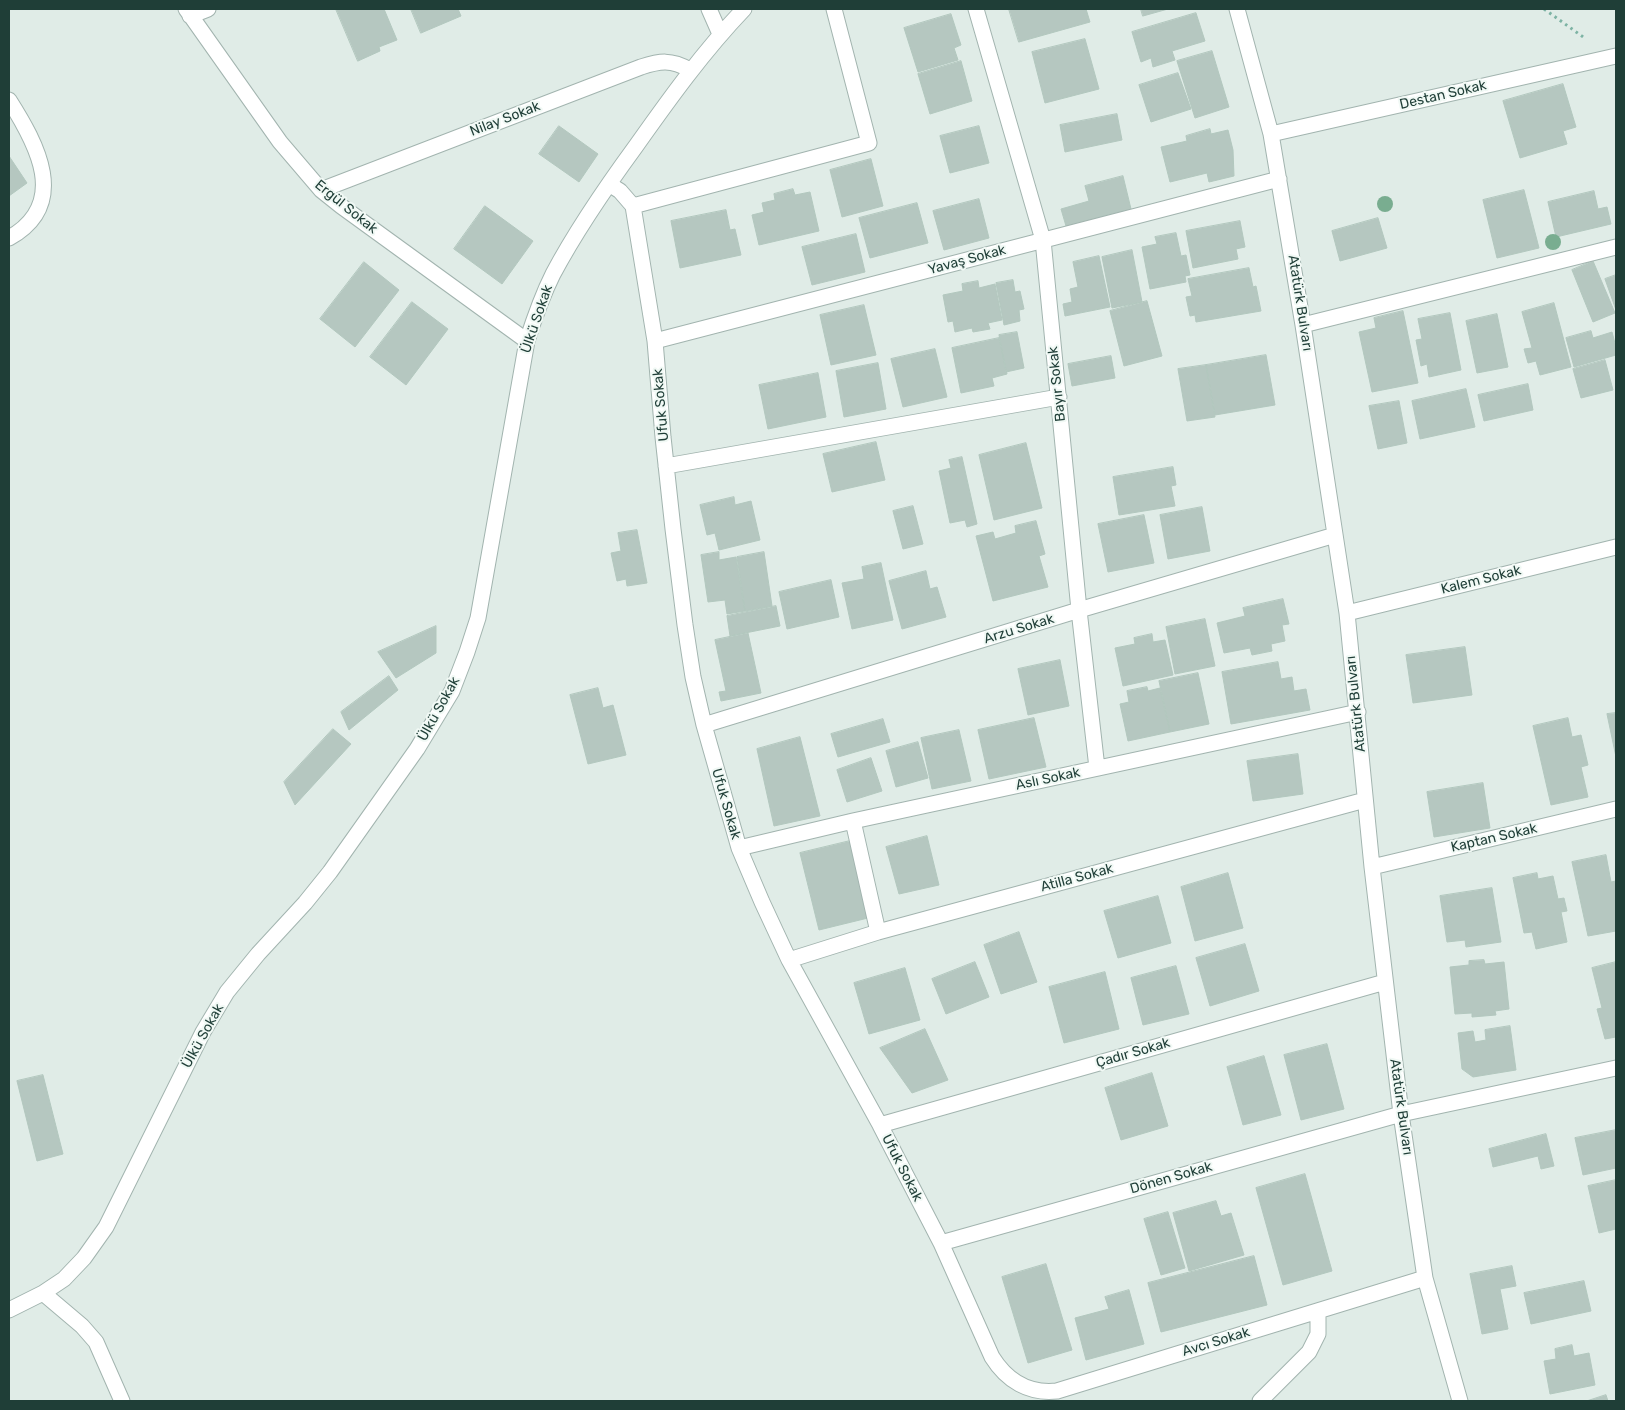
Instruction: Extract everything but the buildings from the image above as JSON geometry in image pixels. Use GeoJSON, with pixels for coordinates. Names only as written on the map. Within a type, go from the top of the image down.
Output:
{"type":"FeatureCollection","features":[{"type":"Feature","properties":{"kind":"street"},"geometry":{"type":"LineString","coordinates":[[188,12],[208,9]]}},
{"type":"Feature","properties":{"kind":"street"},"geometry":{"type":"LineString","coordinates":[[709,9],[720,34]]}},
{"type":"Feature","properties":{"kind":"street","name":"Ülkü Sokak"},"geometry":{"type":"LineString","coordinates":[[9,1310],[44,1293],[64,1279],[84,1258],[106,1227],[203,1032],[227,992],[258,954],[305,903],[350,846],[417,749],[452,691],[478,618],[527,342],[539,306],[553,274],[609,184],[690,70],[744,9]]}},
{"type":"Feature","properties":{"kind":"street"},"geometry":{"type":"LineString","coordinates":[[609,184],[620,191],[633,206],[869,143],[834,9]]}},
{"type":"Feature","properties":{"kind":"street","name":"Bayır Sokak"},"geometry":{"type":"LineString","coordinates":[[976,9],[1043,240],[1097,768]]}},
{"type":"Feature","properties":{"kind":"street","name":"Atatürk Bulvarı"},"geometry":{"type":"LineString","coordinates":[[1237,9],[1271,134],[1304,325],[1347,613],[1372,867],[1401,1114],[1425,1278],[1460,1401]]}},
{"type":"Feature","properties":{"kind":"street","name":"Ergül Sokak"},"geometry":{"type":"LineString","coordinates":[[188,12],[280,142],[322,190],[340,206],[527,342]]}},
{"type":"Feature","properties":{"kind":"street","name":"Destan Sokak"},"geometry":{"type":"LineString","coordinates":[[1271,134],[1614,57]]}},
{"type":"Feature","properties":{"kind":"street","name":"Nilay Sokak"},"geometry":{"type":"LineString","coordinates":[[322,190],[641,67],[658,62],[669,62],[690,70]]}},
{"type":"Feature","properties":{"kind":"street"},"geometry":{"type":"LineString","coordinates":[[9,100],[30,135],[44,175],[42,198],[38,208],[22,230],[9,238]]}},
{"type":"Feature","properties":{"kind":"street","name":"Yavaş Sokak"},"geometry":{"type":"LineString","coordinates":[[655,341],[1279,178]]}},
{"type":"Feature","properties":{"kind":"street","name":"Ufuk Sokak"},"geometry":{"type":"LineString","coordinates":[[633,206],[655,341],[666,466],[693,677],[704,725],[739,848],[790,960],[880,1125],[941,1243],[992,1357],[1007,1377]]}},
{"type":"Feature","properties":{"kind":"street"},"geometry":{"type":"LineString","coordinates":[[1304,325],[1616,247]]}},
{"type":"Feature","properties":{"kind":"street"},"geometry":{"type":"LineString","coordinates":[[666,466],[1059,397]]}},
{"type":"Feature","properties":{"kind":"street","name":"Arzu Sokak"},"geometry":{"type":"LineString","coordinates":[[704,725],[1080,610],[1335,535]]}},
{"type":"Feature","properties":{"kind":"street","name":"Kalem Sokak"},"geometry":{"type":"LineString","coordinates":[[1347,613],[1616,547]]}},
{"type":"Feature","properties":{"kind":"street","name":"Aslı Sokak"},"geometry":{"type":"LineString","coordinates":[[739,848],[853,821],[1358,712]]}},
{"type":"Feature","properties":{"kind":"street","name":"Atilla Sokak"},"geometry":{"type":"LineString","coordinates":[[790,960],[878,932],[1366,800]]}},
{"type":"Feature","properties":{"kind":"street","name":"Kaptan Sokak"},"geometry":{"type":"LineString","coordinates":[[1372,867],[1616,809]]}},
{"type":"Feature","properties":{"kind":"street"},"geometry":{"type":"LineString","coordinates":[[853,821],[878,932]]}},
{"type":"Feature","properties":{"kind":"street","name":"Çadır Sokak"},"geometry":{"type":"LineString","coordinates":[[880,1125],[1385,982]]}},
{"type":"Feature","properties":{"kind":"street","name":"Dönen Sokak"},"geometry":{"type":"LineString","coordinates":[[941,1243],[1401,1114],[1616,1068]]}},
{"type":"Feature","properties":{"kind":"street","name":"Avcı Sokak"},"geometry":{"type":"LineString","coordinates":[[1007,1377],[1029,1389],[1044,1392],[1057,1391],[1425,1278]]}},
{"type":"Feature","properties":{"kind":"street"},"geometry":{"type":"LineString","coordinates":[[44,1293],[82,1326],[96,1342],[122,1401]]}},
{"type":"Feature","properties":{"kind":"street"},"geometry":{"type":"LineString","coordinates":[[1260,1401],[1309,1352],[1318,1334],[1318,1311]]}},
{"type":"Feature","properties":{"kind":"path"},"geometry":{"type":"LineString","coordinates":[[1544,9],[1614,57]]}}]}
